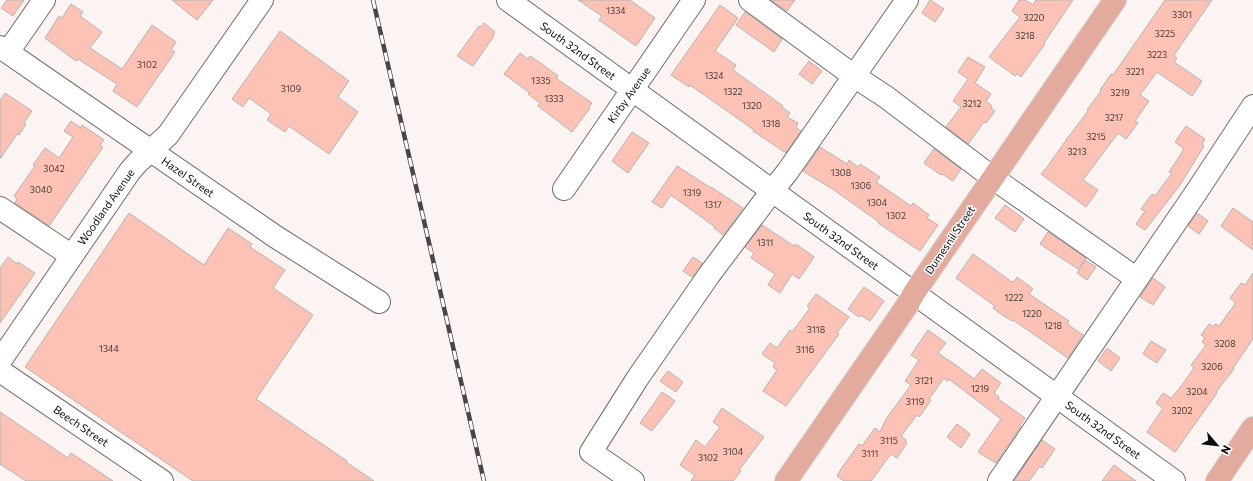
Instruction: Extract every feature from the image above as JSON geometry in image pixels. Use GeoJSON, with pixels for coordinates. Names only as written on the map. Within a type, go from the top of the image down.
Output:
{"type":"FeatureCollection","features":[{"type":"Feature","properties":{"kind":"main road","name":"Dumesnil Street"},"geometry":{"type":"LineString","coordinates":[[786,481],[1115,0]]}},
{"type":"Feature","properties":{"kind":"main road"},"geometry":{"type":"LineString","coordinates":[[1217,481],[1253,428]]}},
{"type":"Feature","properties":{"kind":"street"},"geometry":{"type":"LineString","coordinates":[[4,50],[44,0]]}},
{"type":"Feature","properties":{"kind":"street","name":"Woodland Avenue"},"geometry":{"type":"LineString","coordinates":[[0,361],[130,171],[168,135],[262,0]]}},
{"type":"Feature","properties":{"kind":"street","name":"South 32nd Street"},"geometry":{"type":"LineString","coordinates":[[508,0],[1174,481]]}},
{"type":"Feature","properties":{"kind":"street","name":"Kirby Avenue"},"geometry":{"type":"LineString","coordinates":[[564,189],[694,0]]}},
{"type":"Feature","properties":{"kind":"street"},"geometry":{"type":"LineString","coordinates":[[750,0],[854,76],[886,97],[993,178],[1137,279]]}},
{"type":"Feature","properties":{"kind":"street"},"geometry":{"type":"LineString","coordinates":[[633,481],[591,452],[641,372],[709,275],[788,171],[907,0]]}},
{"type":"Feature","properties":{"kind":"street","name":"Hazel Street"},"geometry":{"type":"LineString","coordinates":[[4,50],[276,237],[379,302]]}},
{"type":"Feature","properties":{"kind":"street"},"geometry":{"type":"LineString","coordinates":[[999,481],[1253,106]]}},
{"type":"Feature","properties":{"kind":"street"},"geometry":{"type":"LineString","coordinates":[[0,208],[72,256]]}},
{"type":"Feature","properties":{"kind":"street","name":"Beech Street"},"geometry":{"type":"LineString","coordinates":[[0,371],[162,481]]}},
{"type":"Feature","properties":{"kind":"building"},"geometry":{"type":"Polygon","coordinates":[[[7,0],[24,0],[13,16],[1,8],[7,0]]]}},
{"type":"Feature","properties":{"kind":"building"},"geometry":{"type":"Polygon","coordinates":[[[172,0],[213,0],[197,20],[172,0]]]}},
{"type":"Feature","properties":{"kind":"building"},"geometry":{"type":"Polygon","coordinates":[[[578,0],[630,0],[655,18],[636,46],[599,20],[602,16],[578,0]]]}},
{"type":"Feature","properties":{"kind":"building"},"geometry":{"type":"Polygon","coordinates":[[[771,0],[795,0],[787,11],[771,0]]]}},
{"type":"Feature","properties":{"kind":"building"},"geometry":{"type":"Polygon","coordinates":[[[930,0],[944,9],[935,22],[922,13],[930,0]]]}},
{"type":"Feature","properties":{"kind":"building"},"geometry":{"type":"Polygon","coordinates":[[[1019,0],[1025,0],[1033,5],[1036,0],[1073,0],[1044,43],[1045,44],[1021,77],[1017,74],[1015,76],[989,57],[1020,17],[1012,11],[1019,0]]]}},
{"type":"Feature","properties":{"kind":"building"},"geometry":{"type":"Polygon","coordinates":[[[1165,0],[1212,0],[1174,55],[1177,58],[1174,62],[1202,81],[1192,96],[1157,72],[1140,95],[1149,101],[1135,121],[1138,123],[1126,139],[1118,133],[1083,180],[1098,190],[1086,207],[1041,174],[1088,111],[1087,110],[1111,74],[1113,75],[1165,0]]]}},
{"type":"Feature","properties":{"kind":"building"},"geometry":{"type":"Polygon","coordinates":[[[71,4],[83,12],[80,16],[102,32],[90,48],[122,69],[152,25],[176,42],[171,50],[175,52],[137,107],[113,91],[117,84],[78,59],[76,61],[45,38],[59,16],[62,18],[71,4]]]}},
{"type":"Feature","properties":{"kind":"building"},"geometry":{"type":"Polygon","coordinates":[[[720,5],[738,18],[715,51],[736,65],[733,70],[783,106],[782,107],[790,113],[787,117],[798,123],[796,128],[801,131],[786,153],[690,85],[689,87],[671,75],[720,5]]]}},
{"type":"Feature","properties":{"kind":"building"},"geometry":{"type":"Polygon","coordinates":[[[745,12],[782,39],[774,52],[736,25],[745,12]]]}},
{"type":"Feature","properties":{"kind":"building"},"geometry":{"type":"Polygon","coordinates":[[[484,23],[495,32],[493,35],[494,36],[473,66],[457,56],[479,26],[481,27],[484,23]]]}},
{"type":"Feature","properties":{"kind":"building"},"geometry":{"type":"Polygon","coordinates":[[[280,31],[349,81],[338,97],[358,112],[329,154],[289,126],[285,132],[267,120],[271,114],[249,98],[243,107],[232,99],[280,31]]]}},
{"type":"Feature","properties":{"kind":"building"},"geometry":{"type":"Polygon","coordinates":[[[520,53],[528,59],[530,56],[542,64],[558,76],[556,78],[592,103],[572,132],[538,106],[540,103],[528,94],[530,93],[504,74],[520,53]]]}},
{"type":"Feature","properties":{"kind":"building"},"geometry":{"type":"Polygon","coordinates":[[[968,57],[985,67],[975,83],[991,94],[986,101],[995,111],[986,123],[984,122],[968,144],[946,127],[961,107],[953,101],[968,79],[958,72],[968,57]]]}},
{"type":"Feature","properties":{"kind":"building"},"geometry":{"type":"Polygon","coordinates":[[[809,61],[822,71],[812,84],[799,74],[809,61]]]}},
{"type":"Feature","properties":{"kind":"building"},"geometry":{"type":"Polygon","coordinates":[[[5,93],[32,111],[24,123],[26,124],[19,135],[17,134],[0,159],[0,100],[5,93]]]}},
{"type":"Feature","properties":{"kind":"building"},"geometry":{"type":"Polygon","coordinates":[[[71,121],[81,128],[82,125],[104,140],[100,145],[103,147],[49,226],[15,203],[17,199],[14,196],[35,166],[33,165],[45,148],[59,158],[73,137],[64,131],[71,121]]]}},
{"type":"Feature","properties":{"kind":"building"},"geometry":{"type":"Polygon","coordinates":[[[1186,126],[1205,139],[1202,144],[1204,146],[1180,185],[1145,230],[1136,224],[1145,211],[1141,209],[1152,194],[1155,196],[1172,173],[1169,172],[1184,149],[1175,142],[1186,126]]]}},
{"type":"Feature","properties":{"kind":"building"},"geometry":{"type":"Polygon","coordinates":[[[632,132],[649,143],[628,173],[612,161],[632,132]]]}},
{"type":"Feature","properties":{"kind":"building"},"geometry":{"type":"Polygon","coordinates":[[[820,147],[847,164],[849,160],[858,167],[860,164],[880,177],[876,182],[911,206],[913,203],[929,215],[927,218],[938,225],[920,251],[878,223],[879,222],[834,190],[803,171],[820,147]]]}},
{"type":"Feature","properties":{"kind":"building"},"geometry":{"type":"Polygon","coordinates":[[[934,149],[961,169],[953,181],[942,174],[941,175],[924,163],[934,149]]]}},
{"type":"Feature","properties":{"kind":"building"},"geometry":{"type":"Polygon","coordinates":[[[677,166],[743,208],[723,235],[714,228],[715,227],[671,195],[662,208],[652,202],[677,166]]]}},
{"type":"Feature","properties":{"kind":"building"},"geometry":{"type":"Polygon","coordinates":[[[1005,205],[1024,219],[1015,232],[995,218],[1005,205]]]}},
{"type":"Feature","properties":{"kind":"building"},"geometry":{"type":"Polygon","coordinates":[[[1233,208],[1253,222],[1253,250],[1221,226],[1233,208]]]}},
{"type":"Feature","properties":{"kind":"building"},"geometry":{"type":"Polygon","coordinates":[[[129,213],[204,265],[228,228],[252,244],[250,247],[285,270],[273,288],[313,315],[256,399],[374,481],[193,481],[25,367],[129,213]]]}},
{"type":"Feature","properties":{"kind":"building"},"geometry":{"type":"Polygon","coordinates":[[[1197,213],[1208,221],[1199,234],[1188,226],[1197,213]]]}},
{"type":"Feature","properties":{"kind":"building"},"geometry":{"type":"Polygon","coordinates":[[[762,225],[794,246],[796,244],[814,257],[799,279],[792,274],[780,293],[768,285],[775,274],[751,258],[754,253],[745,247],[762,225]]]}},
{"type":"Feature","properties":{"kind":"building"},"geometry":{"type":"Polygon","coordinates":[[[1048,232],[1086,258],[1078,269],[1040,244],[1048,232]]]}},
{"type":"Feature","properties":{"kind":"building"},"geometry":{"type":"Polygon","coordinates":[[[973,254],[1012,282],[1014,282],[1017,277],[1033,289],[1029,294],[1069,321],[1067,324],[1083,335],[1068,358],[1013,320],[1012,321],[998,312],[993,308],[995,306],[956,278],[973,254]]]}},
{"type":"Feature","properties":{"kind":"building"},"geometry":{"type":"Polygon","coordinates":[[[8,257],[17,264],[18,262],[35,273],[0,323],[0,268],[8,257]]]}},
{"type":"Feature","properties":{"kind":"building"},"geometry":{"type":"Polygon","coordinates":[[[693,257],[702,263],[692,277],[683,271],[693,257]]]}},
{"type":"Feature","properties":{"kind":"building"},"geometry":{"type":"Polygon","coordinates":[[[1085,260],[1096,267],[1087,280],[1077,273],[1085,260]]]}},
{"type":"Feature","properties":{"kind":"building"},"geometry":{"type":"Polygon","coordinates":[[[1253,273],[1253,339],[1233,368],[1234,369],[1216,392],[1217,393],[1175,452],[1147,432],[1163,408],[1156,403],[1163,393],[1171,398],[1179,389],[1194,368],[1191,365],[1206,345],[1202,342],[1205,338],[1201,335],[1209,324],[1214,327],[1215,324],[1219,326],[1235,304],[1235,302],[1230,298],[1241,283],[1245,285],[1253,273]]]}},
{"type":"Feature","properties":{"kind":"building"},"geometry":{"type":"Polygon","coordinates":[[[1153,278],[1165,287],[1153,305],[1140,297],[1153,278]]]}},
{"type":"Feature","properties":{"kind":"building"},"geometry":{"type":"Polygon","coordinates":[[[864,287],[884,301],[870,321],[860,315],[859,317],[848,309],[864,287]]]}},
{"type":"Feature","properties":{"kind":"building"},"geometry":{"type":"Polygon","coordinates":[[[816,294],[849,317],[837,333],[839,334],[786,406],[763,391],[777,370],[773,367],[775,363],[762,354],[770,343],[777,348],[790,330],[792,332],[810,308],[807,306],[816,294]]]}},
{"type":"Feature","properties":{"kind":"building"},"geometry":{"type":"Polygon","coordinates":[[[928,330],[946,343],[938,353],[974,379],[982,369],[1001,383],[994,393],[999,397],[998,399],[1025,418],[1020,425],[1021,426],[996,463],[978,452],[1001,419],[949,379],[948,381],[944,378],[929,399],[931,400],[925,409],[919,417],[917,415],[901,436],[907,443],[897,458],[891,454],[871,481],[844,481],[837,476],[841,469],[859,444],[862,446],[875,428],[880,432],[886,419],[911,385],[905,381],[919,360],[911,355],[928,330]]]}},
{"type":"Feature","properties":{"kind":"building"},"geometry":{"type":"Polygon","coordinates":[[[1151,341],[1166,350],[1157,363],[1143,354],[1151,341]]]}},
{"type":"Feature","properties":{"kind":"building"},"geometry":{"type":"Polygon","coordinates":[[[1107,348],[1120,358],[1111,371],[1098,361],[1107,348]]]}},
{"type":"Feature","properties":{"kind":"building"},"geometry":{"type":"Polygon","coordinates":[[[668,371],[683,382],[676,392],[660,381],[668,371]]]}},
{"type":"Feature","properties":{"kind":"building"},"geometry":{"type":"Polygon","coordinates":[[[662,392],[675,401],[652,431],[640,423],[662,392]]]}},
{"type":"Feature","properties":{"kind":"building"},"geometry":{"type":"Polygon","coordinates":[[[722,408],[764,437],[739,470],[741,471],[733,481],[691,481],[695,475],[680,465],[696,440],[705,447],[720,427],[713,422],[722,408]]]}},
{"type":"Feature","properties":{"kind":"building"},"geometry":{"type":"Polygon","coordinates":[[[0,412],[68,458],[71,453],[113,481],[26,481],[0,464],[0,412]]]}},
{"type":"Feature","properties":{"kind":"building"},"geometry":{"type":"Polygon","coordinates":[[[957,424],[970,434],[961,448],[947,437],[957,424]]]}},
{"type":"Feature","properties":{"kind":"building"},"geometry":{"type":"Polygon","coordinates":[[[1042,440],[1055,449],[1042,468],[1040,466],[1029,481],[1014,481],[1042,440]]]}},
{"type":"Feature","properties":{"kind":"building"},"geometry":{"type":"Polygon","coordinates":[[[1114,465],[1136,481],[1102,481],[1114,465]]]}},
{"type":"Feature","properties":{"kind":"railway"},"geometry":{"type":"LineString","coordinates":[[373,0],[484,481]]}}]}
